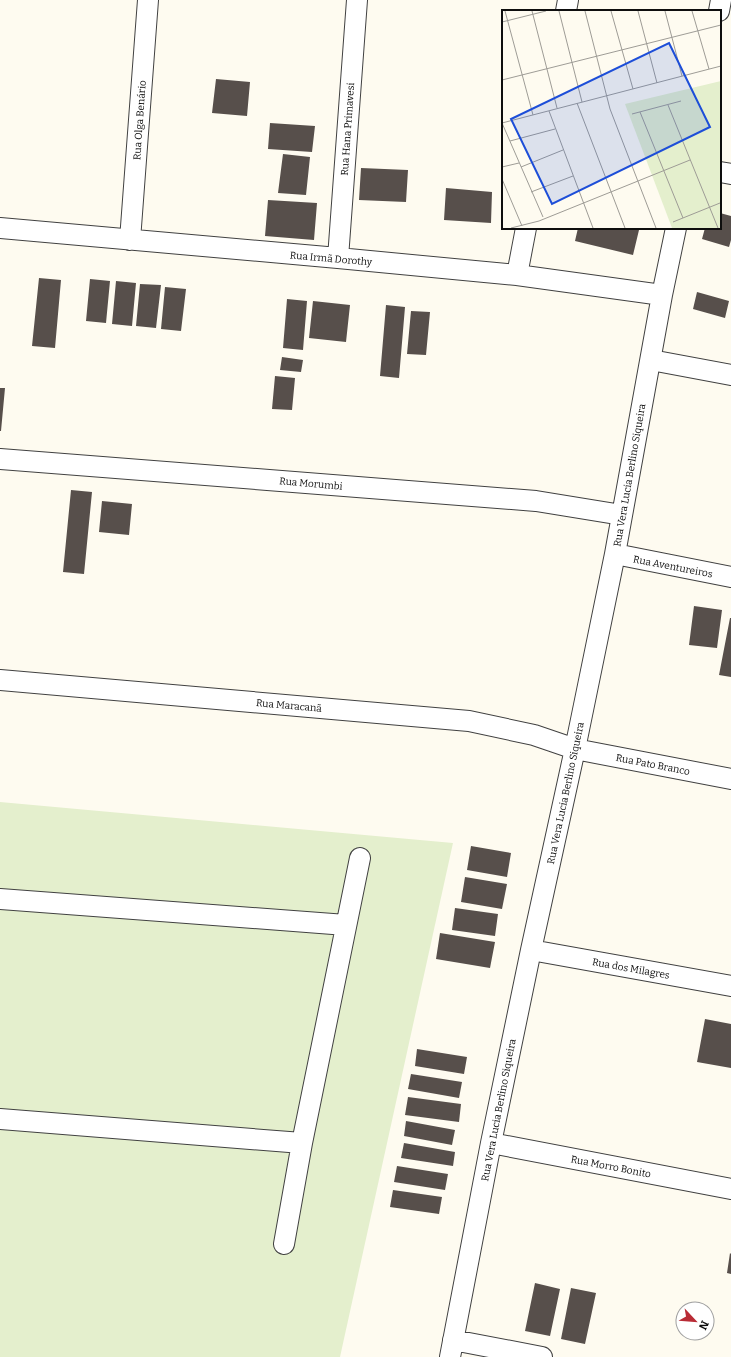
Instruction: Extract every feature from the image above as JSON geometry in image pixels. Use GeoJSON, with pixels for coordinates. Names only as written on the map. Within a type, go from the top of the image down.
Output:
{"type":"FeatureCollection","features":[{"type":"Feature","properties":{"kind":"street","name":"Rua Olga Benário"},"geometry":{"type":"LineString","coordinates":[[130,240],[148,0]]}},
{"type":"Feature","properties":{"kind":"street","name":"Rua Hana Primavesi"},"geometry":{"type":"LineString","coordinates":[[338,258],[357,0]]}},
{"type":"Feature","properties":{"kind":"street"},"geometry":{"type":"LineString","coordinates":[[566,10],[568,0]]}},
{"type":"Feature","properties":{"kind":"street"},"geometry":{"type":"LineString","coordinates":[[719,10],[721,0]]}},
{"type":"Feature","properties":{"kind":"street"},"geometry":{"type":"LineString","coordinates":[[721,172],[731,174]]}},
{"type":"Feature","properties":{"kind":"street","name":"Rua Irmã Dorothy"},"geometry":{"type":"LineString","coordinates":[[0,228],[517,275],[662,295]]}},
{"type":"Feature","properties":{"kind":"street"},"geometry":{"type":"LineString","coordinates":[[517,275],[526,229]]}},
{"type":"Feature","properties":{"kind":"street","name":"Rua Vera Lucia Berlino Siqueira"},"geometry":{"type":"LineString","coordinates":[[451,1349],[531,950],[575,749],[615,554],[662,295],[676,229]]}},
{"type":"Feature","properties":{"kind":"street"},"geometry":{"type":"LineString","coordinates":[[651,360],[731,375]]}},
{"type":"Feature","properties":{"kind":"street","name":"Rua Morumbi"},"geometry":{"type":"LineString","coordinates":[[0,459],[536,501],[622,515]]}},
{"type":"Feature","properties":{"kind":"street","name":"Rua Aventureiros"},"geometry":{"type":"LineString","coordinates":[[615,554],[731,577]]}},
{"type":"Feature","properties":{"kind":"street","name":"Rua Maracanã"},"geometry":{"type":"LineString","coordinates":[[0,680],[469,721],[534,735],[575,749]]}},
{"type":"Feature","properties":{"kind":"street","name":"Rua Pato Branco"},"geometry":{"type":"LineString","coordinates":[[575,749],[731,779]]}},
{"type":"Feature","properties":{"kind":"street"},"geometry":{"type":"LineString","coordinates":[[284,1244],[302,1143],[360,858]]}},
{"type":"Feature","properties":{"kind":"street"},"geometry":{"type":"LineString","coordinates":[[0,899],[346,926]]}},
{"type":"Feature","properties":{"kind":"street","name":"Rua dos Milagres"},"geometry":{"type":"LineString","coordinates":[[531,950],[731,986]]}},
{"type":"Feature","properties":{"kind":"street"},"geometry":{"type":"LineString","coordinates":[[0,1119],[302,1143]]}},
{"type":"Feature","properties":{"kind":"street","name":"Rua Morro Bonito"},"geometry":{"type":"LineString","coordinates":[[492,1143],[731,1189]]}},
{"type":"Feature","properties":{"kind":"street"},"geometry":{"type":"LineString","coordinates":[[451,1349],[542,1357]]}},
{"type":"Feature","properties":{"kind":"green space"},"geometry":{"type":"Polygon","coordinates":[[[0,802],[453,843],[340,1357],[0,1357],[0,802]]]}},
{"type":"Feature","properties":{"kind":"building"},"geometry":{"type":"Polygon","coordinates":[[[216,79],[250,82],[247,116],[212,113],[216,79]]]}},
{"type":"Feature","properties":{"kind":"building"},"geometry":{"type":"Polygon","coordinates":[[[270,123],[315,126],[312,152],[268,149],[270,123]]]}},
{"type":"Feature","properties":{"kind":"building"},"geometry":{"type":"Polygon","coordinates":[[[283,154],[310,157],[306,195],[278,193],[283,154]]]}},
{"type":"Feature","properties":{"kind":"building"},"geometry":{"type":"Polygon","coordinates":[[[361,168],[408,170],[406,202],[359,200],[361,168]]]}},
{"type":"Feature","properties":{"kind":"building"},"geometry":{"type":"Polygon","coordinates":[[[446,188],[492,192],[491,223],[444,220],[446,188]]]}},
{"type":"Feature","properties":{"kind":"building"},"geometry":{"type":"Polygon","coordinates":[[[268,200],[317,203],[314,240],[265,236],[268,200]]]}},
{"type":"Feature","properties":{"kind":"building"},"geometry":{"type":"Polygon","coordinates":[[[721,213],[731,216],[731,240],[729,247],[702,239],[705,229],[721,229],[721,213]]]}},
{"type":"Feature","properties":{"kind":"building"},"geometry":{"type":"Polygon","coordinates":[[[578,229],[639,230],[633,255],[575,241],[578,229]]]}},
{"type":"Feature","properties":{"kind":"building"},"geometry":{"type":"Polygon","coordinates":[[[39,278],[61,280],[55,348],[32,346],[39,278]]]}},
{"type":"Feature","properties":{"kind":"building"},"geometry":{"type":"Polygon","coordinates":[[[90,279],[110,281],[106,323],[86,321],[90,279]]]}},
{"type":"Feature","properties":{"kind":"building"},"geometry":{"type":"Polygon","coordinates":[[[116,281],[136,283],[132,326],[112,324],[116,281]]]}},
{"type":"Feature","properties":{"kind":"building"},"geometry":{"type":"Polygon","coordinates":[[[140,284],[161,285],[156,328],[136,326],[140,284]]]}},
{"type":"Feature","properties":{"kind":"building"},"geometry":{"type":"Polygon","coordinates":[[[165,287],[186,289],[181,331],[161,329],[165,287]]]}},
{"type":"Feature","properties":{"kind":"building"},"geometry":{"type":"Polygon","coordinates":[[[697,292],[729,301],[725,318],[693,309],[697,292]]]}},
{"type":"Feature","properties":{"kind":"building"},"geometry":{"type":"Polygon","coordinates":[[[287,299],[307,301],[303,350],[283,348],[287,299]]]}},
{"type":"Feature","properties":{"kind":"building"},"geometry":{"type":"Polygon","coordinates":[[[313,301],[350,305],[346,342],[309,338],[313,301]]]}},
{"type":"Feature","properties":{"kind":"building"},"geometry":{"type":"Polygon","coordinates":[[[386,305],[405,307],[399,378],[380,376],[386,305]]]}},
{"type":"Feature","properties":{"kind":"building"},"geometry":{"type":"Polygon","coordinates":[[[411,311],[430,312],[426,355],[407,354],[411,311]]]}},
{"type":"Feature","properties":{"kind":"building"},"geometry":{"type":"Polygon","coordinates":[[[282,357],[303,360],[301,372],[280,370],[282,357]]]}},
{"type":"Feature","properties":{"kind":"building"},"geometry":{"type":"Polygon","coordinates":[[[275,376],[295,378],[292,410],[272,409],[275,376]]]}},
{"type":"Feature","properties":{"kind":"building"},"geometry":{"type":"Polygon","coordinates":[[[0,388],[5,388],[1,431],[0,431],[0,388]]]}},
{"type":"Feature","properties":{"kind":"building"},"geometry":{"type":"Polygon","coordinates":[[[71,490],[92,492],[84,574],[63,572],[71,490]]]}},
{"type":"Feature","properties":{"kind":"building"},"geometry":{"type":"Polygon","coordinates":[[[102,501],[132,504],[129,535],[99,532],[102,501]]]}},
{"type":"Feature","properties":{"kind":"building"},"geometry":{"type":"Polygon","coordinates":[[[694,606],[722,610],[717,648],[689,645],[694,606]]]}},
{"type":"Feature","properties":{"kind":"building"},"geometry":{"type":"Polygon","coordinates":[[[731,618],[731,677],[719,675],[731,618]]]}},
{"type":"Feature","properties":{"kind":"building"},"geometry":{"type":"Polygon","coordinates":[[[471,846],[511,853],[507,877],[467,870],[471,846]]]}},
{"type":"Feature","properties":{"kind":"building"},"geometry":{"type":"Polygon","coordinates":[[[465,877],[507,884],[502,909],[461,902],[465,877]]]}},
{"type":"Feature","properties":{"kind":"building"},"geometry":{"type":"Polygon","coordinates":[[[455,908],[498,914],[495,936],[452,930],[455,908]]]}},
{"type":"Feature","properties":{"kind":"building"},"geometry":{"type":"Polygon","coordinates":[[[440,933],[495,942],[490,968],[436,959],[440,933]]]}},
{"type":"Feature","properties":{"kind":"building"},"geometry":{"type":"Polygon","coordinates":[[[705,1019],[731,1024],[731,1068],[697,1062],[705,1019]]]}},
{"type":"Feature","properties":{"kind":"building"},"geometry":{"type":"Polygon","coordinates":[[[417,1049],[467,1057],[464,1074],[415,1066],[417,1049]]]}},
{"type":"Feature","properties":{"kind":"building"},"geometry":{"type":"Polygon","coordinates":[[[411,1074],[462,1082],[459,1098],[408,1089],[411,1074]]]}},
{"type":"Feature","properties":{"kind":"building"},"geometry":{"type":"Polygon","coordinates":[[[408,1097],[461,1104],[459,1122],[405,1115],[408,1097]]]}},
{"type":"Feature","properties":{"kind":"building"},"geometry":{"type":"Polygon","coordinates":[[[406,1121],[455,1130],[452,1145],[404,1136],[406,1121]]]}},
{"type":"Feature","properties":{"kind":"building"},"geometry":{"type":"Polygon","coordinates":[[[404,1143],[455,1152],[453,1166],[401,1158],[404,1143]]]}},
{"type":"Feature","properties":{"kind":"building"},"geometry":{"type":"Polygon","coordinates":[[[397,1166],[448,1174],[445,1190],[394,1182],[397,1166]]]}},
{"type":"Feature","properties":{"kind":"building"},"geometry":{"type":"Polygon","coordinates":[[[393,1190],[442,1197],[439,1214],[390,1207],[393,1190]]]}},
{"type":"Feature","properties":{"kind":"building"},"geometry":{"type":"Polygon","coordinates":[[[730,1253],[731,1254],[731,1274],[727,1273],[730,1253]]]}},
{"type":"Feature","properties":{"kind":"building"},"geometry":{"type":"Polygon","coordinates":[[[535,1283],[560,1289],[550,1336],[525,1331],[535,1283]]]}},
{"type":"Feature","properties":{"kind":"building"},"geometry":{"type":"Polygon","coordinates":[[[571,1288],[596,1293],[585,1344],[561,1339],[571,1288]]]}}]}
